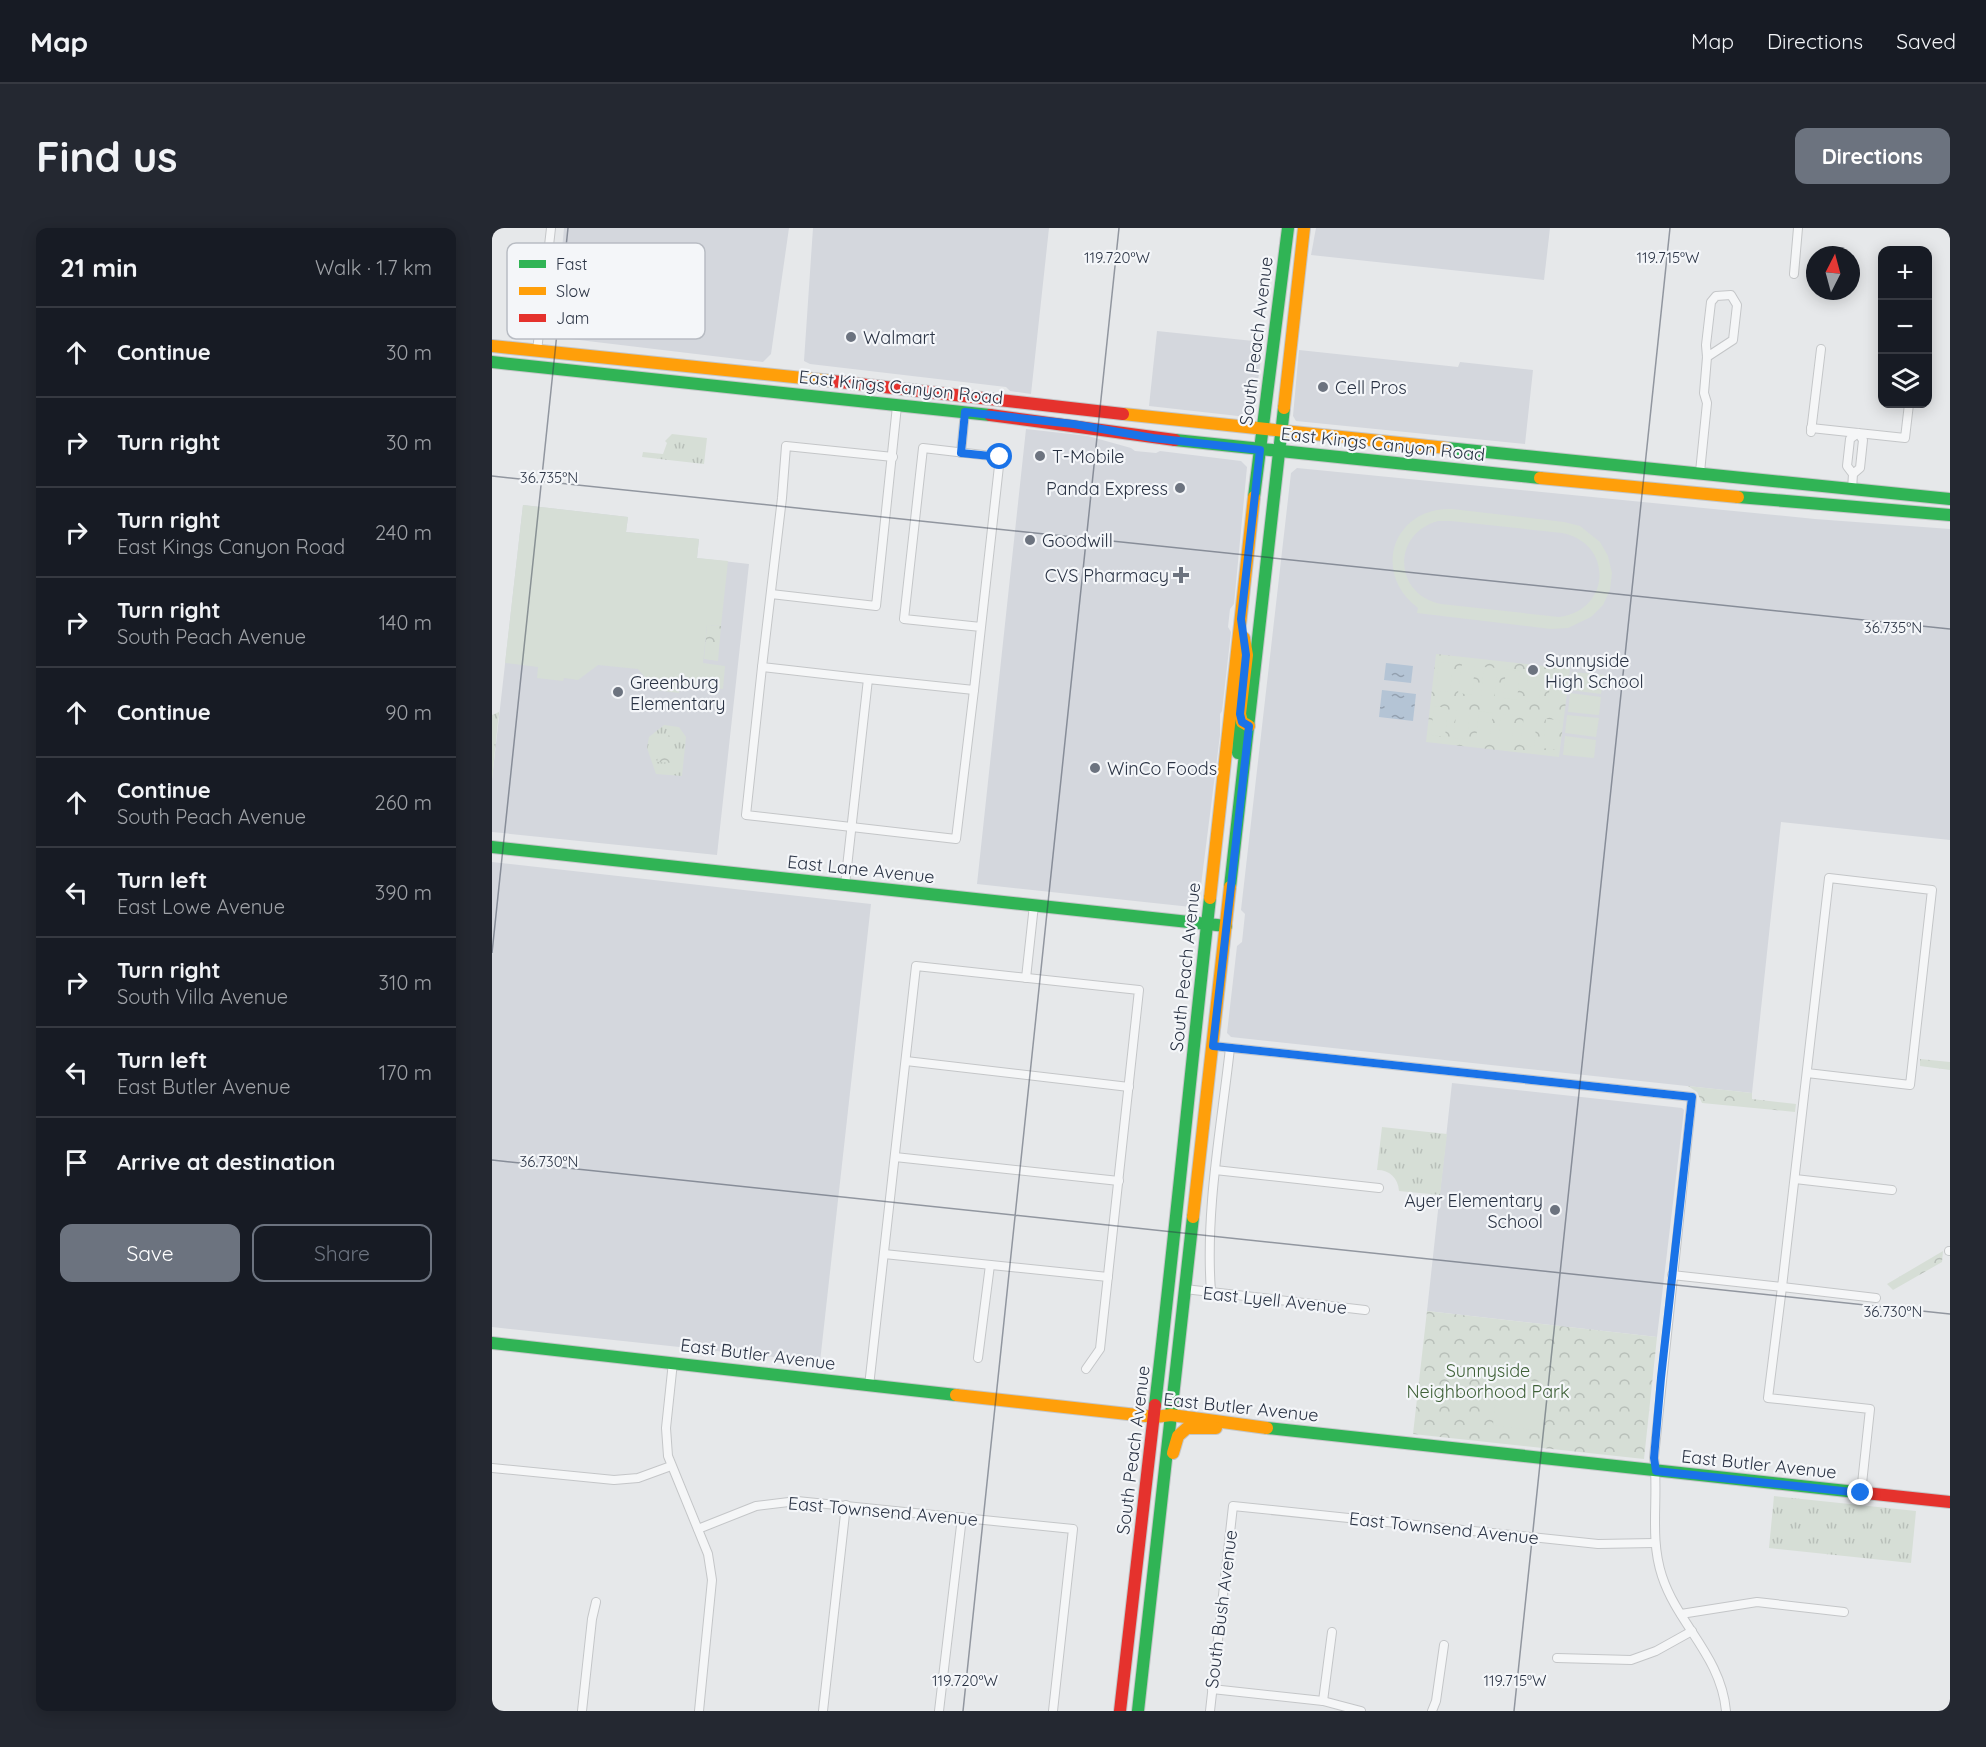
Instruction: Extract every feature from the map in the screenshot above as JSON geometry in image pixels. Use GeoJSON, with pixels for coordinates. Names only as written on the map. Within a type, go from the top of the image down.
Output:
{"type":"FeatureCollection","features":[{"type":"Feature","properties":{"kind":"main road","name":"South Peach Avenue"},"geometry":{"type":"LineString","coordinates":[[1120,1711],[1155,1417],[1260,450],[1288,228]]}},
{"type":"Feature","properties":{"kind":"main road"},"geometry":{"type":"LineString","coordinates":[[1296,228],[1294,249],[1299,258]]}},
{"type":"Feature","properties":{"kind":"main road","name":"South Peach Avenue"},"geometry":{"type":"LineString","coordinates":[[1138,1711],[1304,228]]}},
{"type":"Feature","properties":{"kind":"main road","name":"East Kings Canyon Road"},"geometry":{"type":"LineString","coordinates":[[492,346],[697,366],[1263,429],[1950,499]]}},
{"type":"Feature","properties":{"kind":"main road","name":"East Kings Canyon Road"},"geometry":{"type":"LineString","coordinates":[[492,362],[1073,424],[1153,438],[1278,452],[1797,503],[1950,515]]}},
{"type":"Feature","properties":{"kind":"main road"},"geometry":{"type":"LineString","coordinates":[[1241,619],[1246,655],[1240,714],[1242,722],[1249,726]]}},
{"type":"Feature","properties":{"kind":"main road"},"geometry":{"type":"LineString","coordinates":[[1230,724],[1237,728],[1239,733],[1233,799],[1237,831]]}},
{"type":"Feature","properties":{"kind":"main road","name":"East Lane Avenue"},"geometry":{"type":"LineString","coordinates":[[492,847],[1226,926]]}},
{"type":"Feature","properties":{"kind":"main road"},"geometry":{"type":"LineString","coordinates":[[1202,985],[1206,990],[1203,1036],[1206,1043],[1213,1046]]}},
{"type":"Feature","properties":{"kind":"main road","name":"East Butler Avenue"},"geometry":{"type":"LineString","coordinates":[[492,1343],[1155,1417],[1171,1415],[1656,1471],[1950,1502]]}},
{"type":"Feature","properties":{"kind":"main road"},"geometry":{"type":"LineString","coordinates":[[1163,1489],[1168,1480],[1175,1440],[1183,1428],[1188,1426],[1238,1429],[1250,1425]]}},
{"type":"Feature","properties":{"kind":"street"},"geometry":{"type":"LineString","coordinates":[[549,243],[551,228]]}},
{"type":"Feature","properties":{"kind":"street"},"geometry":{"type":"LineString","coordinates":[[1794,274],[1798,228]]}},
{"type":"Feature","properties":{"kind":"street"},"geometry":{"type":"LineString","coordinates":[[1700,472],[1707,403],[1704,393],[1711,302],[1716,296],[1731,295],[1737,305],[1733,340],[1707,357]]}},
{"type":"Feature","properties":{"kind":"street"},"geometry":{"type":"LineString","coordinates":[[537,351],[538,339]]}},
{"type":"Feature","properties":{"kind":"street"},"geometry":{"type":"LineString","coordinates":[[1821,349],[1811,430],[1905,438],[1909,408]]}},
{"type":"Feature","properties":{"kind":"street"},"geometry":{"type":"LineString","coordinates":[[771,594],[876,606],[897,406]]}},
{"type":"Feature","properties":{"kind":"street"},"geometry":{"type":"LineString","coordinates":[[961,453],[965,412]]}},
{"type":"Feature","properties":{"kind":"street"},"geometry":{"type":"LineString","coordinates":[[1853,474],[1860,468],[1863,440],[1858,433]]}},
{"type":"Feature","properties":{"kind":"street"},"geometry":{"type":"LineString","coordinates":[[1852,489],[1853,474],[1847,466],[1850,438],[1858,433]]}},
{"type":"Feature","properties":{"kind":"street"},"geometry":{"type":"LineString","coordinates":[[893,457],[786,446],[746,815],[956,839],[974,690],[1000,457],[923,448],[904,619],[981,627]]}},
{"type":"Feature","properties":{"kind":"street"},"geometry":{"type":"LineString","coordinates":[[762,667],[974,690]]}},
{"type":"Feature","properties":{"kind":"street"},"geometry":{"type":"LineString","coordinates":[[845,885],[868,679]]}},
{"type":"Feature","properties":{"kind":"street"},"geometry":{"type":"LineString","coordinates":[[1807,1073],[1910,1085],[1932,890],[1829,878],[1768,1398],[1870,1409],[1861,1493]]}},
{"type":"Feature","properties":{"kind":"street"},"geometry":{"type":"LineString","coordinates":[[1026,978],[1034,905]]}},
{"type":"Feature","properties":{"kind":"street"},"geometry":{"type":"LineString","coordinates":[[869,1386],[916,966],[1139,990],[1100,1349],[1086,1369]]}},
{"type":"Feature","properties":{"kind":"street"},"geometry":{"type":"LineString","coordinates":[[1213,1046],[1692,1097],[1654,1458],[1657,1483],[1654,1543],[1665,1586],[1717,1672],[1726,1711]]}},
{"type":"Feature","properties":{"kind":"street"},"geometry":{"type":"LineString","coordinates":[[1211,1292],[1208,1254],[1215,1170],[1230,1048]]}},
{"type":"Feature","properties":{"kind":"street"},"geometry":{"type":"LineString","coordinates":[[906,1061],[1129,1086]]}},
{"type":"Feature","properties":{"kind":"street"},"geometry":{"type":"LineString","coordinates":[[896,1157],[1119,1180]]}},
{"type":"Feature","properties":{"kind":"street"},"geometry":{"type":"LineString","coordinates":[[1215,1170],[1379,1188]]}},
{"type":"Feature","properties":{"kind":"street"},"geometry":{"type":"LineString","coordinates":[[1795,1179],[1892,1190]]}},
{"type":"Feature","properties":{"kind":"street"},"geometry":{"type":"LineString","coordinates":[[884,1254],[1108,1277]]}},
{"type":"Feature","properties":{"kind":"street"},"geometry":{"type":"LineString","coordinates":[[978,1358],[990,1265]]}},
{"type":"Feature","properties":{"kind":"street"},"geometry":{"type":"LineString","coordinates":[[1672,1275],[1876,1298]]}},
{"type":"Feature","properties":{"kind":"street","name":"East Lyell Avenue"},"geometry":{"type":"LineString","coordinates":[[1185,1289],[1365,1310]]}},
{"type":"Feature","properties":{"kind":"street"},"geometry":{"type":"LineString","coordinates":[[673,1362],[666,1428],[667,1447],[671,1466],[710,1561],[712,1580],[699,1711]]}},
{"type":"Feature","properties":{"kind":"street"},"geometry":{"type":"LineString","coordinates":[[492,1468],[608,1480],[638,1478],[671,1466]]}},
{"type":"Feature","properties":{"kind":"street","name":"East Townsend Avenue"},"geometry":{"type":"LineString","coordinates":[[698,1529],[738,1512],[767,1504],[797,1501],[1073,1529],[1053,1711]]}},
{"type":"Feature","properties":{"kind":"street"},"geometry":{"type":"LineString","coordinates":[[823,1711],[846,1505]]}},
{"type":"Feature","properties":{"kind":"street","name":"East Townsend Avenue"},"geometry":{"type":"LineString","coordinates":[[1233,1506],[1598,1544],[1654,1543]]}},
{"type":"Feature","properties":{"kind":"street","name":"South Bush Avenue"},"geometry":{"type":"LineString","coordinates":[[1210,1711],[1233,1506]]}},
{"type":"Feature","properties":{"kind":"street"},"geometry":{"type":"LineString","coordinates":[[939,1711],[962,1517]]}},
{"type":"Feature","properties":{"kind":"street"},"geometry":{"type":"LineString","coordinates":[[582,1711],[592,1618],[596,1602]]}},
{"type":"Feature","properties":{"kind":"street"},"geometry":{"type":"LineString","coordinates":[[1681,1614],[1757,1602],[1844,1612]]}},
{"type":"Feature","properties":{"kind":"street"},"geometry":{"type":"LineString","coordinates":[[1557,1658],[1631,1660],[1656,1651],[1692,1631]]}},
{"type":"Feature","properties":{"kind":"street"},"geometry":{"type":"LineString","coordinates":[[1323,1701],[1332,1632]]}},
{"type":"Feature","properties":{"kind":"street"},"geometry":{"type":"LineString","coordinates":[[1432,1711],[1436,1701],[1444,1645]]}},
{"type":"Feature","properties":{"kind":"street"},"geometry":{"type":"LineString","coordinates":[[1212,1689],[1323,1701],[1361,1711]]}},
{"type":"Feature","properties":{"kind":"shaded area"},"geometry":{"type":"Polygon","coordinates":[[[564,228],[789,228],[771,354],[763,362],[571,339],[705,339],[705,243],[563,243],[564,228]]]}},
{"type":"Feature","properties":{"kind":"shaded area"},"geometry":{"type":"Polygon","coordinates":[[[813,228],[1049,228],[1031,394],[1010,391],[1006,387],[810,364],[804,361],[813,228]]]}},
{"type":"Feature","properties":{"kind":"shaded area"},"geometry":{"type":"Polygon","coordinates":[[[1316,228],[1550,228],[1544,280],[1311,255],[1316,228]]]}},
{"type":"Feature","properties":{"kind":"shaded area"},"geometry":{"type":"Polygon","coordinates":[[[1157,331],[1263,342],[1254,413],[1247,417],[1149,406],[1157,331]]]}},
{"type":"Feature","properties":{"kind":"shaded area"},"geometry":{"type":"Polygon","coordinates":[[[1299,350],[1458,367],[1460,362],[1533,370],[1525,444],[1296,421],[1293,416],[1299,350]]]}},
{"type":"Feature","properties":{"kind":"shaded area"},"geometry":{"type":"Polygon","coordinates":[[[1026,429],[1088,436],[1135,451],[1156,453],[1160,451],[1241,461],[1247,467],[1234,604],[1230,609],[1228,627],[1231,632],[1220,714],[1220,735],[1199,901],[1191,907],[977,884],[1026,429]]]}},
{"type":"Feature","properties":{"kind":"shaded area","name":"Sunnyside High School"},"geometry":{"type":"Polygon","coordinates":[[[1297,468],[1815,519],[1950,529],[1950,840],[1781,822],[1752,1093],[1231,1037],[1227,1033],[1237,946],[1242,942],[1245,914],[1241,910],[1291,473],[1297,468]]]}},
{"type":"Feature","properties":{"kind":"shaded area","name":"Greenburg Elementary"},"geometry":{"type":"Polygon","coordinates":[[[523,505],[628,517],[626,532],[699,539],[697,558],[749,564],[717,855],[492,832],[492,779],[523,505]]]}},
{"type":"Feature","properties":{"kind":"shaded area"},"geometry":{"type":"Polygon","coordinates":[[[492,862],[871,904],[820,1362],[492,1327],[492,862]]]}},
{"type":"Feature","properties":{"kind":"shaded area","name":"Ayer Elementary School"},"geometry":{"type":"Polygon","coordinates":[[[1452,1083],[1684,1110],[1657,1337],[1427,1311],[1452,1083]]]}},
{"type":"Feature","properties":{"kind":"green space"},"geometry":{"type":"Polygon","coordinates":[[[672,434],[707,438],[704,464],[642,457],[643,452],[663,454],[667,443],[665,441],[672,434]]]}},
{"type":"Feature","properties":{"kind":"green space"},"geometry":{"type":"Polygon","coordinates":[[[523,505],[628,517],[626,532],[699,539],[697,558],[728,561],[721,626],[707,625],[703,663],[725,666],[723,689],[680,684],[679,693],[656,690],[638,669],[598,665],[578,680],[537,678],[538,667],[505,663],[523,505]]]}},
{"type":"Feature","properties":{"kind":"green space"},"geometry":{"type":"Polygon","coordinates":[[[1452,509],[1564,522],[1580,526],[1600,542],[1608,556],[1612,573],[1610,590],[1603,605],[1591,617],[1568,628],[1551,629],[1417,613],[1418,608],[1404,594],[1395,577],[1393,561],[1395,545],[1403,530],[1415,519],[1432,511],[1452,509]],[[1438,521],[1423,528],[1412,538],[1406,551],[1404,564],[1407,577],[1414,589],[1425,598],[1441,604],[1559,617],[1576,612],[1589,603],[1597,590],[1600,576],[1598,562],[1591,550],[1579,539],[1562,533],[1438,521]]]}},
{"type":"Feature","properties":{"kind":"green space"},"geometry":{"type":"Polygon","coordinates":[[[707,625],[721,626],[718,661],[704,659],[707,625]]]}},
{"type":"Feature","properties":{"kind":"green space"},"geometry":{"type":"Polygon","coordinates":[[[1436,654],[1570,669],[1559,757],[1426,742],[1436,654]]]}},
{"type":"Feature","properties":{"kind":"green space"},"geometry":{"type":"Polygon","coordinates":[[[1439,662],[1453,663],[1450,692],[1436,691],[1439,662]]]}},
{"type":"Feature","properties":{"kind":"green space"},"geometry":{"type":"Polygon","coordinates":[[[1462,664],[1475,666],[1472,695],[1458,693],[1462,664]]]}},
{"type":"Feature","properties":{"kind":"green space"},"geometry":{"type":"Polygon","coordinates":[[[1484,667],[1498,668],[1494,697],[1481,696],[1484,667]]]}},
{"type":"Feature","properties":{"kind":"green space"},"geometry":{"type":"Polygon","coordinates":[[[1506,669],[1520,671],[1517,700],[1503,698],[1506,669]]]}},
{"type":"Feature","properties":{"kind":"green space"},"geometry":{"type":"Polygon","coordinates":[[[1529,672],[1542,673],[1539,702],[1525,701],[1529,672]]]}},
{"type":"Feature","properties":{"kind":"green space"},"geometry":{"type":"Polygon","coordinates":[[[1572,672],[1604,675],[1601,694],[1570,690],[1572,672]]]}},
{"type":"Feature","properties":{"kind":"green space"},"geometry":{"type":"Polygon","coordinates":[[[1551,674],[1565,676],[1561,705],[1548,703],[1551,674]]]}},
{"type":"Feature","properties":{"kind":"green space"},"geometry":{"type":"Polygon","coordinates":[[[1570,693],[1601,697],[1599,715],[1568,712],[1570,693]]]}},
{"type":"Feature","properties":{"kind":"green space"},"geometry":{"type":"Polygon","coordinates":[[[1434,706],[1448,708],[1445,737],[1431,735],[1434,706]]]}},
{"type":"Feature","properties":{"kind":"green space"},"geometry":{"type":"Polygon","coordinates":[[[1457,709],[1470,710],[1467,739],[1453,738],[1457,709]]]}},
{"type":"Feature","properties":{"kind":"green space"},"geometry":{"type":"Polygon","coordinates":[[[1479,711],[1493,713],[1489,742],[1476,740],[1479,711]]]}},
{"type":"Feature","properties":{"kind":"green space"},"geometry":{"type":"Polygon","coordinates":[[[499,712],[492,779],[492,715],[499,712]]]}},
{"type":"Feature","properties":{"kind":"green space"},"geometry":{"type":"Polygon","coordinates":[[[1501,714],[1515,715],[1511,744],[1498,743],[1501,714]]]}},
{"type":"Feature","properties":{"kind":"green space"},"geometry":{"type":"Polygon","coordinates":[[[1567,715],[1599,718],[1596,737],[1565,733],[1567,715]]]}},
{"type":"Feature","properties":{"kind":"green space"},"geometry":{"type":"Polygon","coordinates":[[[1524,716],[1537,718],[1534,747],[1520,745],[1524,716]]]}},
{"type":"Feature","properties":{"kind":"green space"},"geometry":{"type":"Polygon","coordinates":[[[1546,719],[1560,720],[1556,750],[1543,748],[1546,719]]]}},
{"type":"Feature","properties":{"kind":"green space"},"geometry":{"type":"Polygon","coordinates":[[[664,725],[679,727],[686,737],[682,776],[656,774],[647,748],[649,737],[664,725]]]}},
{"type":"Feature","properties":{"kind":"green space"},"geometry":{"type":"Polygon","coordinates":[[[662,735],[674,736],[673,763],[657,762],[662,735]]]}},
{"type":"Feature","properties":{"kind":"green space"},"geometry":{"type":"Polygon","coordinates":[[[1565,736],[1596,740],[1594,758],[1563,755],[1565,736]]]}},
{"type":"Feature","properties":{"kind":"green space"},"geometry":{"type":"Polygon","coordinates":[[[1920,1059],[1950,1062],[1950,1070],[1920,1066],[1920,1059]]]}},
{"type":"Feature","properties":{"kind":"green space"},"geometry":{"type":"Polygon","coordinates":[[[1688,1086],[1752,1093],[1752,1099],[1796,1104],[1795,1112],[1702,1103],[1697,1092],[1688,1086]]]}},
{"type":"Feature","properties":{"kind":"green space"},"geometry":{"type":"Polygon","coordinates":[[[1382,1127],[1447,1134],[1440,1195],[1399,1191],[1397,1182],[1392,1176],[1386,1171],[1377,1170],[1382,1127]]]}},
{"type":"Feature","properties":{"kind":"green space"},"geometry":{"type":"Polygon","coordinates":[[[1943,1251],[1942,1262],[1893,1290],[1887,1284],[1943,1251]]]}},
{"type":"Feature","properties":{"kind":"green space","name":"Sunnyside Neighborhood Park"},"geometry":{"type":"Polygon","coordinates":[[[1427,1311],[1657,1337],[1644,1459],[1413,1434],[1427,1311]]]}},
{"type":"Feature","properties":{"kind":"green space"},"geometry":{"type":"Polygon","coordinates":[[[1498,1377],[1543,1382],[1539,1424],[1532,1430],[1493,1425],[1498,1377]]]}},
{"type":"Feature","properties":{"kind":"green space"},"geometry":{"type":"Polygon","coordinates":[[[1774,1496],[1916,1511],[1911,1563],[1769,1548],[1774,1496]]]}},
{"type":"Feature","properties":{"kind":"water"},"geometry":{"type":"Polygon","coordinates":[[[1386,663],[1413,666],[1411,683],[1384,680],[1386,663]]]}},
{"type":"Feature","properties":{"kind":"water"},"geometry":{"type":"Polygon","coordinates":[[[1382,690],[1416,694],[1413,721],[1379,717],[1382,690]]]}},
{"type":"Feature","properties":{"kind":"traffic: fast"},"geometry":{"type":"LineString","coordinates":[[1254,497],[1288,228]]}},
{"type":"Feature","properties":{"kind":"traffic: fast"},"geometry":{"type":"LineString","coordinates":[[492,362],[990,415]]}},
{"type":"Feature","properties":{"kind":"traffic: fast"},"geometry":{"type":"LineString","coordinates":[[1230,887],[1284,408]]}},
{"type":"Feature","properties":{"kind":"traffic: fast"},"geometry":{"type":"LineString","coordinates":[[1175,440],[1540,478]]}},
{"type":"Feature","properties":{"kind":"traffic: fast"},"geometry":{"type":"LineString","coordinates":[[1447,448],[1950,499]]}},
{"type":"Feature","properties":{"kind":"traffic: fast"},"geometry":{"type":"LineString","coordinates":[[1738,497],[1950,515]]}},
{"type":"Feature","properties":{"kind":"traffic: fast"},"geometry":{"type":"LineString","coordinates":[[1230,724],[1235,725],[1239,730],[1238,753]]}},
{"type":"Feature","properties":{"kind":"traffic: fast"},"geometry":{"type":"LineString","coordinates":[[492,847],[1226,926]]}},
{"type":"Feature","properties":{"kind":"traffic: fast"},"geometry":{"type":"LineString","coordinates":[[1155,1405],[1210,898]]}},
{"type":"Feature","properties":{"kind":"traffic: fast"},"geometry":{"type":"LineString","coordinates":[[1138,1711],[1193,1217]]}},
{"type":"Feature","properties":{"kind":"traffic: fast"},"geometry":{"type":"LineString","coordinates":[[492,1343],[956,1395]]}},
{"type":"Feature","properties":{"kind":"traffic: fast"},"geometry":{"type":"LineString","coordinates":[[1267,1428],[1856,1492]]}},
{"type":"Feature","properties":{"kind":"traffic: slow"},"geometry":{"type":"LineString","coordinates":[[1284,408],[1304,228]]}},
{"type":"Feature","properties":{"kind":"traffic: slow"},"geometry":{"type":"LineString","coordinates":[[492,346],[832,381]]}},
{"type":"Feature","properties":{"kind":"traffic: slow"},"geometry":{"type":"LineString","coordinates":[[1123,414],[1447,448]]}},
{"type":"Feature","properties":{"kind":"traffic: slow"},"geometry":{"type":"LineString","coordinates":[[1540,478],[1738,497]]}},
{"type":"Feature","properties":{"kind":"traffic: slow"},"geometry":{"type":"LineString","coordinates":[[1210,898],[1254,497]]}},
{"type":"Feature","properties":{"kind":"traffic: slow"},"geometry":{"type":"LineString","coordinates":[[1244,638],[1247,655],[1240,714],[1242,722],[1249,726]]}},
{"type":"Feature","properties":{"kind":"traffic: slow"},"geometry":{"type":"LineString","coordinates":[[1193,1217],[1230,887]]}},
{"type":"Feature","properties":{"kind":"traffic: slow"},"geometry":{"type":"LineString","coordinates":[[956,1395],[1155,1417],[1171,1415],[1267,1428]]}},
{"type":"Feature","properties":{"kind":"traffic: slow"},"geometry":{"type":"LineString","coordinates":[[1173,1453],[1178,1436],[1187,1428],[1216,1428]]}},
{"type":"Feature","properties":{"kind":"traffic: jam"},"geometry":{"type":"LineString","coordinates":[[832,381],[1123,414]]}},
{"type":"Feature","properties":{"kind":"traffic: jam"},"geometry":{"type":"LineString","coordinates":[[990,415],[1175,440]]}},
{"type":"Feature","properties":{"kind":"traffic: jam"},"geometry":{"type":"LineString","coordinates":[[1120,1711],[1155,1405]]}},
{"type":"Feature","properties":{"kind":"traffic: jam"},"geometry":{"type":"LineString","coordinates":[[1856,1492],[1950,1502]]}},
{"type":"Feature","properties":{"kind":"place","name":"Walmart"},"geometry":{"type":"Point","coordinates":[851,337]}},
{"type":"Feature","properties":{"kind":"place","name":"Cell Pros"},"geometry":{"type":"Point","coordinates":[1323,387]}},
{"type":"Feature","properties":{"kind":"place","name":"T-Mobile"},"geometry":{"type":"Point","coordinates":[1040,456]}},
{"type":"Feature","properties":{"kind":"place","name":"Panda Express"},"geometry":{"type":"Point","coordinates":[1180,488]}},
{"type":"Feature","properties":{"kind":"place","name":"Goodwill"},"geometry":{"type":"Point","coordinates":[1030,540]}},
{"type":"Feature","properties":{"kind":"place","name":"CVS Pharmacy"},"geometry":{"type":"Point","coordinates":[1181,575]}},
{"type":"Feature","properties":{"kind":"place","name":"Sunnyside High School"},"geometry":{"type":"Point","coordinates":[1533,670]}},
{"type":"Feature","properties":{"kind":"place","name":"Greenburg Elementary"},"geometry":{"type":"Point","coordinates":[618,692]}},
{"type":"Feature","properties":{"kind":"place","name":"WinCo Foods"},"geometry":{"type":"Point","coordinates":[1095,768]}},
{"type":"Feature","properties":{"kind":"place","name":"Ayer Elementary School"},"geometry":{"type":"Point","coordinates":[1555,1210]}},
{"type":"Feature","properties":{"kind":"route"},"geometry":{"type":"LineString","coordinates":[[1000,457],[961,453],[965,412],[1073,424],[1153,438],[1260,450],[1241,619],[1246,655],[1240,718],[1244,725],[1249,726],[1213,1046],[1692,1097],[1661,1378],[1654,1458],[1656,1471],[1861,1493]]}}]}
